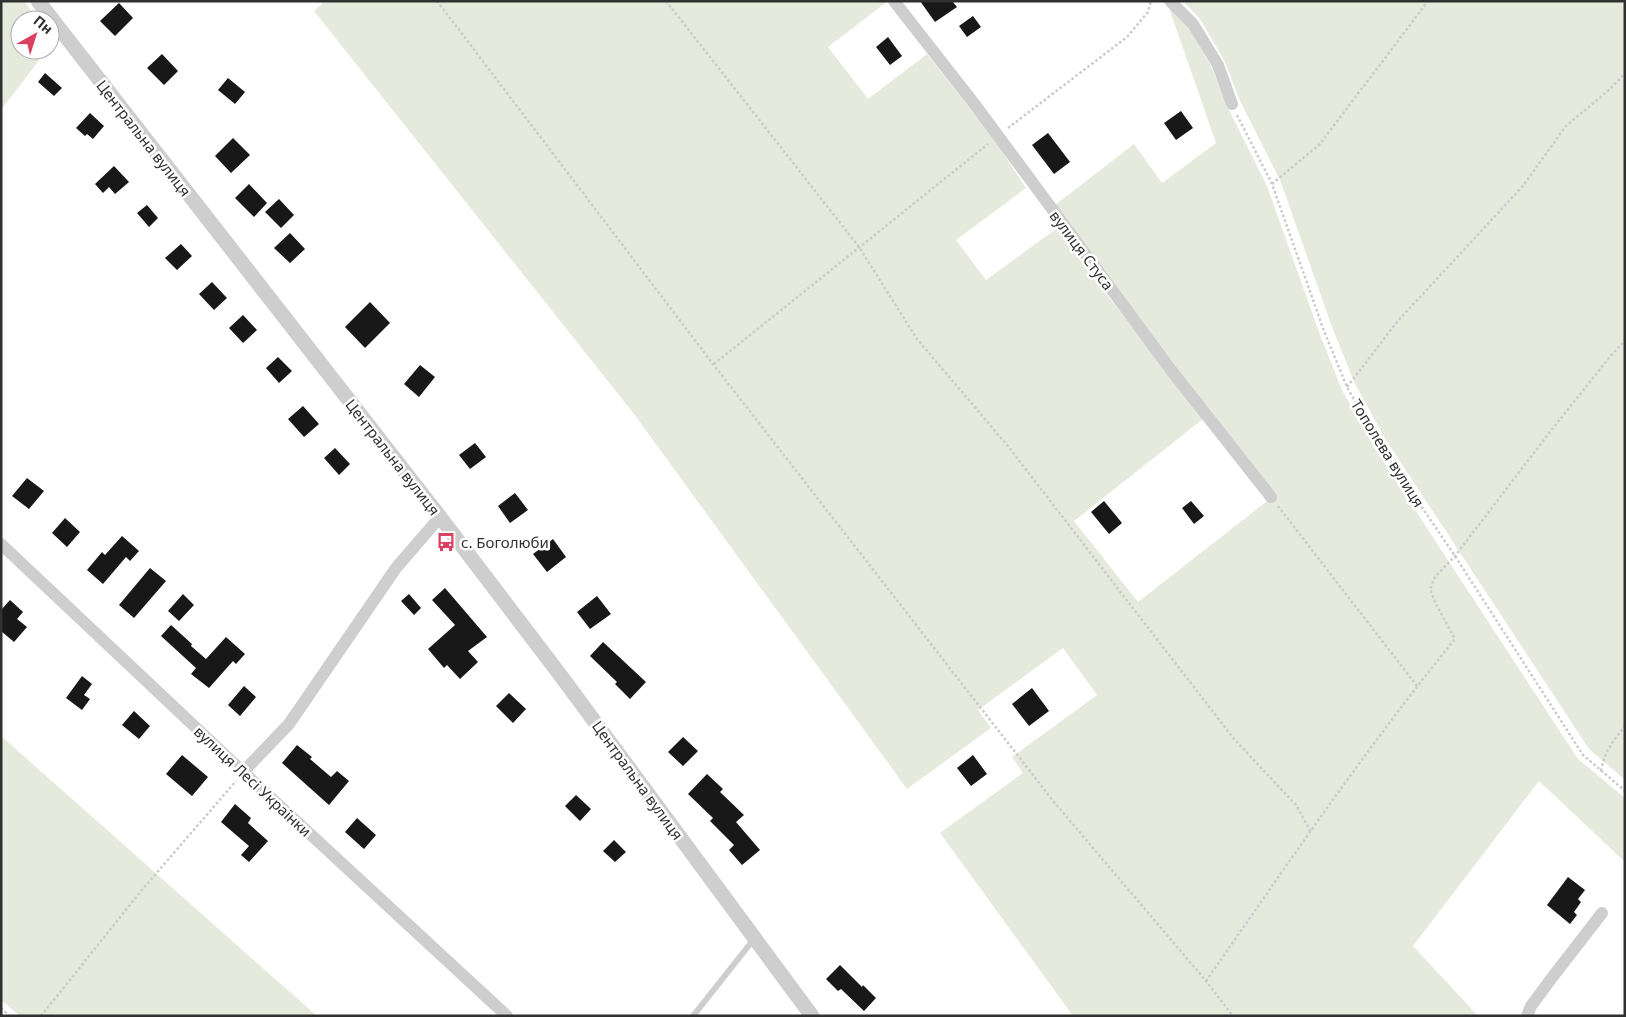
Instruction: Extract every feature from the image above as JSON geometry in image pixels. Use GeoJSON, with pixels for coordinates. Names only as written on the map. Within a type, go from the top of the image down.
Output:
{"type":"FeatureCollection","features":[{"type":"Feature","properties":{"kind":"street","name":"Центральна вулиця"},"geometry":{"type":"LineString","coordinates":[[38,1],[561,676],[812,1016]]}},
{"type":"Feature","properties":{"kind":"street","name":"вулиця Стуса"},"geometry":{"type":"LineString","coordinates":[[894,1],[998,136],[1171,370],[1271,497]]}},
{"type":"Feature","properties":{"kind":"street"},"geometry":{"type":"LineString","coordinates":[[1170,1],[1193,24],[1218,65],[1232,104]]}},
{"type":"Feature","properties":{"kind":"street"},"geometry":{"type":"LineString","coordinates":[[243,772],[289,724],[396,568],[440,518]]}},
{"type":"Feature","properties":{"kind":"street","name":"вулиця Лесі Українки"},"geometry":{"type":"LineString","coordinates":[[1,544],[243,772],[507,1016]]}},
{"type":"Feature","properties":{"kind":"street"},"geometry":{"type":"LineString","coordinates":[[1527,1016],[1531,1006],[1602,913]]}},
{"type":"Feature","properties":{"kind":"lane"},"geometry":{"type":"LineString","coordinates":[[694,1016],[754,938]]}},
{"type":"Feature","properties":{"kind":"path"},"geometry":{"type":"LineString","coordinates":[[437,1],[713,364],[1054,802],[1206,980],[1234,1016]]}},
{"type":"Feature","properties":{"kind":"path"},"geometry":{"type":"LineString","coordinates":[[666,1],[859,247],[917,339],[1007,445],[1234,739],[1296,805],[1311,832]]}},
{"type":"Feature","properties":{"kind":"path"},"geometry":{"type":"LineString","coordinates":[[713,364],[998,136],[1127,37],[1148,12],[1151,1]]}},
{"type":"Feature","properties":{"kind":"path"},"geometry":{"type":"LineString","coordinates":[[1272,184],[1320,144],[1428,1]]}},
{"type":"Feature","properties":{"kind":"path"},"geometry":{"type":"LineString","coordinates":[[1347,387],[1396,323],[1522,187],[1566,126],[1610,89],[1625,73]]}},
{"type":"Feature","properties":{"kind":"path","name":"Тополева вулиця"},"geometry":{"type":"LineString","coordinates":[[1232,104],[1272,184],[1324,330],[1347,387],[1379,444],[1455,556],[1583,755],[1625,791]]}},
{"type":"Feature","properties":{"kind":"path"},"geometry":{"type":"LineString","coordinates":[[1206,980],[1417,686],[1455,639],[1430,589],[1435,577],[1455,556],[1553,428],[1613,353],[1625,341]]}},
{"type":"Feature","properties":{"kind":"path"},"geometry":{"type":"LineString","coordinates":[[1271,497],[1417,686]]}},
{"type":"Feature","properties":{"kind":"path"},"geometry":{"type":"LineString","coordinates":[[1601,771],[1603,759],[1609,746],[1625,726]]}},
{"type":"Feature","properties":{"kind":"path"},"geometry":{"type":"LineString","coordinates":[[41,1016],[141,890],[243,772]]}},
{"type":"Feature","properties":{"kind":"path"},"geometry":{"type":"LineString","coordinates":[[1,1008],[10,1016]]}},
{"type":"Feature","properties":{"kind":"shaded area"},"geometry":{"type":"Polygon","coordinates":[[[1,1],[24,1],[31,10],[10,10],[10,60],[39,60],[1,110],[1,1]]]}},
{"type":"Feature","properties":{"kind":"shaded area"},"geometry":{"type":"Polygon","coordinates":[[[325,1],[888,1],[828,47],[868,99],[927,54],[994,139],[1026,188],[956,240],[986,280],[1056,229],[1203,419],[1074,521],[1138,602],[1276,494],[1176,367],[1055,205],[1134,144],[1162,183],[1216,143],[1169,8],[1189,28],[1212,68],[1227,106],[1267,186],[1319,332],[1342,390],[1374,447],[1578,759],[1625,798],[1625,862],[1539,781],[1413,946],[1478,1016],[1073,1016],[940,833],[1023,773],[1012,757],[1097,695],[1063,648],[978,710],[991,728],[907,789],[634,414],[314,11],[325,1]]]}},
{"type":"Feature","properties":{"kind":"shaded area"},"geometry":{"type":"Polygon","coordinates":[[[1183,1],[1625,1],[1625,780],[1589,749],[1386,440],[1355,384],[1332,327],[1280,180],[1240,101],[1225,62],[1200,19],[1183,1]]]}},
{"type":"Feature","properties":{"kind":"shaded area"},"geometry":{"type":"Polygon","coordinates":[[[1,736],[317,1016],[20,1016],[1,1000],[1,736]]]}},
{"type":"Feature","properties":{"kind":"building"},"geometry":{"type":"Polygon","coordinates":[[[920,1],[952,1],[957,7],[935,22],[920,1]]]}},
{"type":"Feature","properties":{"kind":"building"},"geometry":{"type":"Polygon","coordinates":[[[119,3],[133,18],[115,36],[100,21],[119,3]]]}},
{"type":"Feature","properties":{"kind":"building"},"geometry":{"type":"Polygon","coordinates":[[[973,16],[981,27],[967,37],[959,26],[973,16]]]}},
{"type":"Feature","properties":{"kind":"building"},"geometry":{"type":"Polygon","coordinates":[[[888,37],[902,56],[890,65],[876,47],[888,37]]]}},
{"type":"Feature","properties":{"kind":"building"},"geometry":{"type":"Polygon","coordinates":[[[162,54],[178,71],[164,85],[147,68],[162,54]]]}},
{"type":"Feature","properties":{"kind":"building"},"geometry":{"type":"Polygon","coordinates":[[[45,73],[62,88],[54,96],[38,82],[45,73]]]}},
{"type":"Feature","properties":{"kind":"building"},"geometry":{"type":"Polygon","coordinates":[[[228,78],[245,92],[235,104],[218,90],[228,78]]]}},
{"type":"Feature","properties":{"kind":"building"},"geometry":{"type":"Polygon","coordinates":[[[1181,111],[1193,128],[1176,140],[1164,123],[1181,111]]]}},
{"type":"Feature","properties":{"kind":"building"},"geometry":{"type":"Polygon","coordinates":[[[90,113],[104,126],[93,139],[87,134],[85,136],[76,128],[90,113]]]}},
{"type":"Feature","properties":{"kind":"building"},"geometry":{"type":"Polygon","coordinates":[[[1048,133],[1070,162],[1054,174],[1032,145],[1048,133]]]}},
{"type":"Feature","properties":{"kind":"building"},"geometry":{"type":"Polygon","coordinates":[[[233,138],[250,155],[231,173],[215,156],[233,138]]]}},
{"type":"Feature","properties":{"kind":"building"},"geometry":{"type":"Polygon","coordinates":[[[114,166],[129,182],[115,194],[109,187],[103,193],[95,184],[114,166]]]}},
{"type":"Feature","properties":{"kind":"building"},"geometry":{"type":"Polygon","coordinates":[[[249,184],[267,203],[254,217],[235,198],[249,184]]]}},
{"type":"Feature","properties":{"kind":"building"},"geometry":{"type":"Polygon","coordinates":[[[279,199],[294,215],[281,228],[265,212],[279,199]]]}},
{"type":"Feature","properties":{"kind":"building"},"geometry":{"type":"Polygon","coordinates":[[[147,205],[158,218],[149,227],[137,213],[147,205]]]}},
{"type":"Feature","properties":{"kind":"building"},"geometry":{"type":"Polygon","coordinates":[[[290,233],[305,249],[290,263],[274,248],[290,233]]]}},
{"type":"Feature","properties":{"kind":"building"},"geometry":{"type":"Polygon","coordinates":[[[181,244],[192,256],[177,270],[165,258],[181,244]]]}},
{"type":"Feature","properties":{"kind":"building"},"geometry":{"type":"Polygon","coordinates":[[[212,282],[227,298],[214,310],[199,294],[212,282]]]}},
{"type":"Feature","properties":{"kind":"building"},"geometry":{"type":"Polygon","coordinates":[[[370,302],[390,323],[365,348],[345,327],[370,302]]]}},
{"type":"Feature","properties":{"kind":"building"},"geometry":{"type":"Polygon","coordinates":[[[243,315],[257,330],[243,343],[229,328],[243,315]]]}},
{"type":"Feature","properties":{"kind":"building"},"geometry":{"type":"Polygon","coordinates":[[[278,357],[292,371],[279,383],[266,368],[278,357]]]}},
{"type":"Feature","properties":{"kind":"building"},"geometry":{"type":"Polygon","coordinates":[[[420,365],[435,377],[419,397],[404,384],[420,365]]]}},
{"type":"Feature","properties":{"kind":"building"},"geometry":{"type":"Polygon","coordinates":[[[303,406],[319,424],[304,437],[288,419],[303,406]]]}},
{"type":"Feature","properties":{"kind":"building"},"geometry":{"type":"Polygon","coordinates":[[[475,443],[486,457],[470,469],[459,455],[475,443]]]}},
{"type":"Feature","properties":{"kind":"building"},"geometry":{"type":"Polygon","coordinates":[[[335,448],[350,464],[339,475],[324,458],[335,448]]]}},
{"type":"Feature","properties":{"kind":"building"},"geometry":{"type":"Polygon","coordinates":[[[27,478],[44,491],[29,509],[12,496],[27,478]]]}},
{"type":"Feature","properties":{"kind":"building"},"geometry":{"type":"Polygon","coordinates":[[[515,493],[528,510],[510,523],[498,506],[515,493]]]}},
{"type":"Feature","properties":{"kind":"building"},"geometry":{"type":"Polygon","coordinates":[[[1104,501],[1122,523],[1109,534],[1091,512],[1104,501]]]}},
{"type":"Feature","properties":{"kind":"building"},"geometry":{"type":"Polygon","coordinates":[[[1191,501],[1204,516],[1194,524],[1182,508],[1191,501]]]}},
{"type":"Feature","properties":{"kind":"building"},"geometry":{"type":"Polygon","coordinates":[[[65,518],[80,532],[67,547],[52,533],[65,518]]]}},
{"type":"Feature","properties":{"kind":"building"},"geometry":{"type":"Polygon","coordinates":[[[122,536],[139,551],[130,561],[126,557],[103,584],[87,570],[102,552],[105,555],[122,536]]]}},
{"type":"Feature","properties":{"kind":"building"},"geometry":{"type":"Polygon","coordinates":[[[553,539],[566,557],[547,572],[533,554],[553,539]]]}},
{"type":"Feature","properties":{"kind":"building"},"geometry":{"type":"Polygon","coordinates":[[[150,568],[166,581],[134,618],[119,605],[150,568]]]}},
{"type":"Feature","properties":{"kind":"building"},"geometry":{"type":"Polygon","coordinates":[[[445,588],[487,637],[468,651],[478,662],[460,679],[447,665],[444,668],[428,649],[455,625],[432,600],[445,588]]]}},
{"type":"Feature","properties":{"kind":"building"},"geometry":{"type":"Polygon","coordinates":[[[183,594],[194,605],[179,621],[168,611],[183,594]]]}},
{"type":"Feature","properties":{"kind":"building"},"geometry":{"type":"Polygon","coordinates":[[[409,594],[421,608],[414,615],[401,601],[409,594]]]}},
{"type":"Feature","properties":{"kind":"building"},"geometry":{"type":"Polygon","coordinates":[[[597,596],[611,614],[590,629],[577,612],[597,596]]]}},
{"type":"Feature","properties":{"kind":"building"},"geometry":{"type":"Polygon","coordinates":[[[10,600],[23,612],[17,619],[27,627],[14,642],[1,631],[1,610],[10,600]]]}},
{"type":"Feature","properties":{"kind":"building"},"geometry":{"type":"Polygon","coordinates":[[[171,625],[206,659],[226,637],[245,654],[236,664],[233,661],[209,688],[191,674],[196,668],[161,636],[171,625]]]}},
{"type":"Feature","properties":{"kind":"building"},"geometry":{"type":"Polygon","coordinates":[[[603,642],[646,682],[630,699],[615,684],[617,682],[590,656],[603,642]]]}},
{"type":"Feature","properties":{"kind":"building"},"geometry":{"type":"Polygon","coordinates":[[[82,676],[92,684],[84,695],[90,699],[82,710],[66,698],[82,676]]]}},
{"type":"Feature","properties":{"kind":"building"},"geometry":{"type":"Polygon","coordinates":[[[244,686],[256,697],[240,716],[228,705],[244,686]]]}},
{"type":"Feature","properties":{"kind":"building"},"geometry":{"type":"Polygon","coordinates":[[[1032,688],[1049,711],[1029,726],[1012,704],[1032,688]]]}},
{"type":"Feature","properties":{"kind":"building"},"geometry":{"type":"Polygon","coordinates":[[[509,693],[526,709],[513,723],[496,706],[509,693]]]}},
{"type":"Feature","properties":{"kind":"building"},"geometry":{"type":"Polygon","coordinates":[[[134,711],[150,726],[139,739],[122,725],[134,711]]]}},
{"type":"Feature","properties":{"kind":"building"},"geometry":{"type":"Polygon","coordinates":[[[683,737],[698,751],[683,766],[668,752],[683,737]]]}},
{"type":"Feature","properties":{"kind":"building"},"geometry":{"type":"Polygon","coordinates":[[[297,745],[312,757],[310,759],[331,777],[337,771],[349,781],[329,805],[282,763],[297,745]]]}},
{"type":"Feature","properties":{"kind":"building"},"geometry":{"type":"Polygon","coordinates":[[[182,755],[208,777],[192,796],[166,774],[182,755]]]}},
{"type":"Feature","properties":{"kind":"building"},"geometry":{"type":"Polygon","coordinates":[[[973,755],[987,774],[971,786],[957,768],[973,755]]]}},
{"type":"Feature","properties":{"kind":"building"},"geometry":{"type":"Polygon","coordinates":[[[707,774],[723,789],[720,792],[744,815],[736,822],[760,850],[742,865],[729,850],[734,845],[710,821],[713,818],[688,794],[707,774]]]}},
{"type":"Feature","properties":{"kind":"building"},"geometry":{"type":"Polygon","coordinates":[[[576,795],[591,809],[580,821],[565,806],[576,795]]]}},
{"type":"Feature","properties":{"kind":"building"},"geometry":{"type":"Polygon","coordinates":[[[235,804],[251,818],[248,823],[268,841],[249,862],[241,855],[249,846],[221,822],[235,804]]]}},
{"type":"Feature","properties":{"kind":"building"},"geometry":{"type":"Polygon","coordinates":[[[357,818],[376,835],[364,849],[345,832],[357,818]]]}},
{"type":"Feature","properties":{"kind":"building"},"geometry":{"type":"Polygon","coordinates":[[[614,840],[626,852],[615,862],[603,851],[614,840]]]}},
{"type":"Feature","properties":{"kind":"building"},"geometry":{"type":"Polygon","coordinates":[[[1568,877],[1585,890],[1578,899],[1581,902],[1574,912],[1577,915],[1570,924],[1547,905],[1568,877]]]}},
{"type":"Feature","properties":{"kind":"building"},"geometry":{"type":"Polygon","coordinates":[[[840,965],[876,998],[864,1011],[841,989],[838,991],[826,979],[840,965]]]}},
{"type":"Feature","properties":{"kind":"place","name":"с. Боголюби"},"geometry":{"type":"Point","coordinates":[446,542]}}]}
